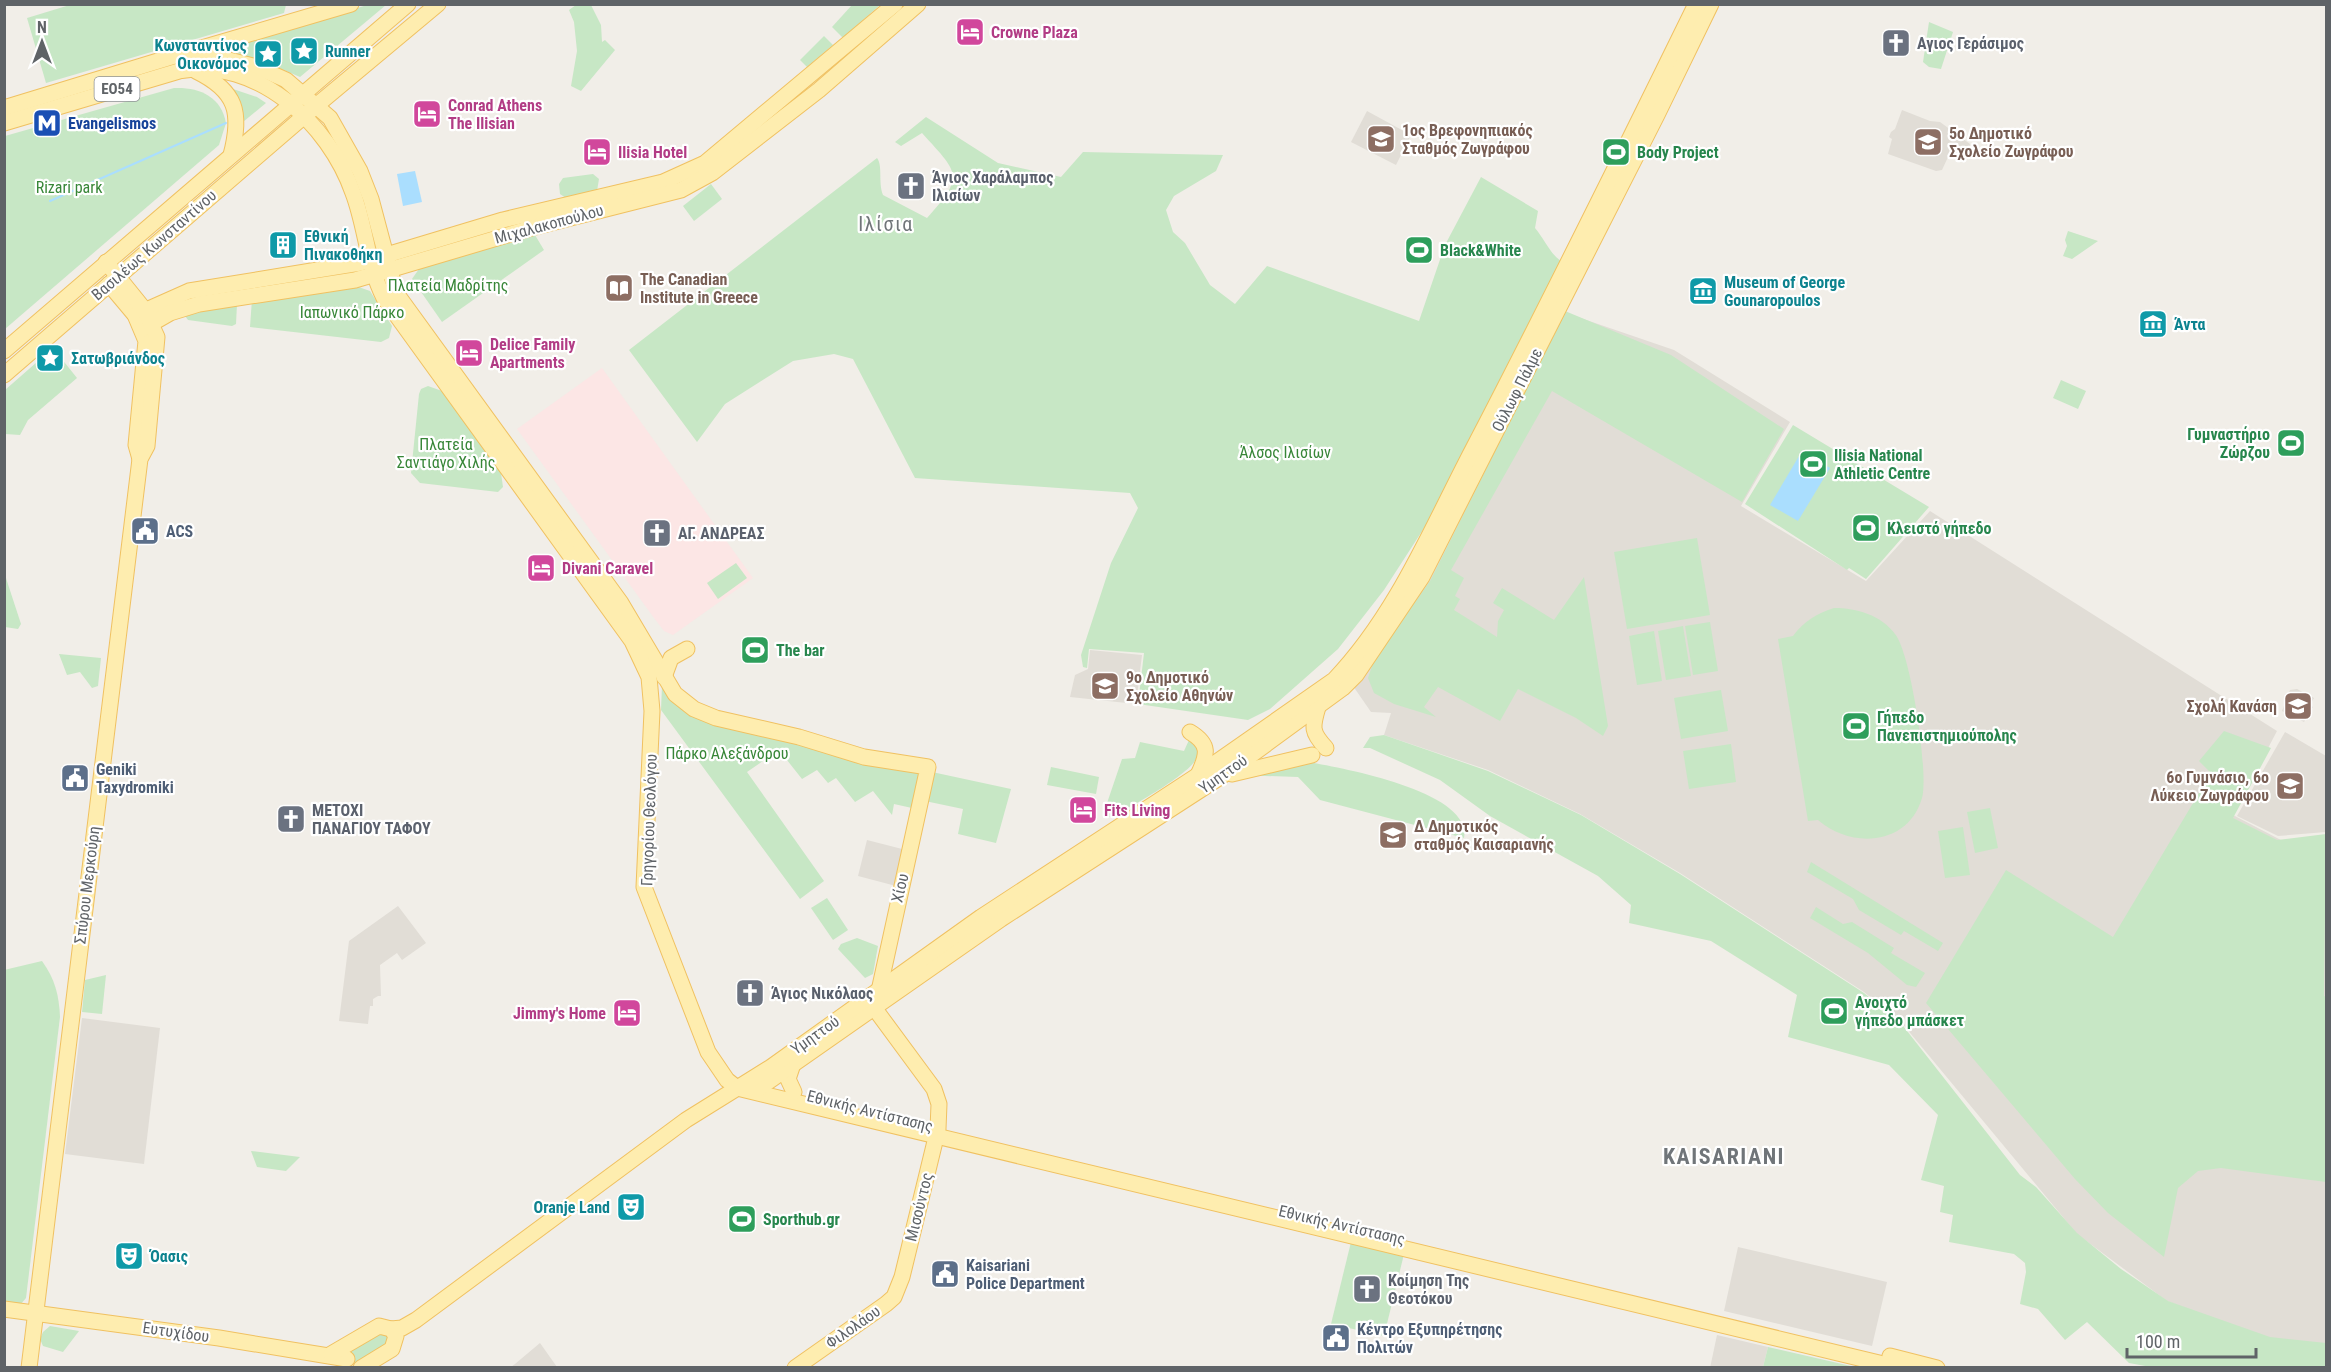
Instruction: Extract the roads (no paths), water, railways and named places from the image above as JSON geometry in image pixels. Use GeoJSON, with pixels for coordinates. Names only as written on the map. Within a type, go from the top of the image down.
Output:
{"type":"FeatureCollection","features":[{"type":"Feature","properties":{"kind":"main road","name":"ΕΟ54"},"geometry":{"type":"LineString","coordinates":[[4,108],[351,4]]}},
{"type":"Feature","properties":{"kind":"main road","name":"Βασιλέως Κωνσταντίνου"},"geometry":{"type":"LineString","coordinates":[[4,351],[408,4]]}},
{"type":"Feature","properties":{"kind":"main road","name":"Βασιλέως Κωνσταντίνου"},"geometry":{"type":"LineString","coordinates":[[4,375],[303,116],[438,4]]}},
{"type":"Feature","properties":{"kind":"main road","name":"Μιχαλακοπούλου"},"geometry":{"type":"LineString","coordinates":[[143,319],[199,304],[345,282],[379,265],[503,220],[663,182],[686,174],[705,163],[895,4]]}},
{"type":"Feature","properties":{"kind":"main road","name":"Μιχαλακοπούλου"},"geometry":{"type":"LineString","coordinates":[[143,319],[189,291],[379,265],[411,264],[531,228],[655,198],[694,184],[712,173],[819,90],[918,4]]}},
{"type":"Feature","properties":{"kind":"main road","name":"Ούλωφ Πάλμε"},"geometry":{"type":"LineString","coordinates":[[1256,734],[1334,680],[1352,660],[1398,594],[1553,295],[1696,4]]}},
{"type":"Feature","properties":{"kind":"main road","name":"Ούλωφ Πάλμε"},"geometry":{"type":"LineString","coordinates":[[1274,738],[1356,675],[1422,576],[1658,115],[1711,4]]}},
{"type":"Feature","properties":{"kind":"main road","name":"ΕΟ54"},"geometry":{"type":"LineString","coordinates":[[181,54],[220,57],[257,67],[286,80],[317,105]]}},
{"type":"Feature","properties":{"kind":"main road","name":"ΕΟ54"},"geometry":{"type":"LineString","coordinates":[[4,123],[191,68],[236,75],[272,90],[303,116]]}},
{"type":"Feature","properties":{"kind":"main road"},"geometry":{"type":"LineString","coordinates":[[191,68],[217,83],[231,99],[237,120],[231,155]]}},
{"type":"Feature","properties":{"kind":"main road"},"geometry":{"type":"LineString","coordinates":[[317,105],[343,138],[371,199],[384,298],[444,384],[664,676]]}},
{"type":"Feature","properties":{"kind":"main road"},"geometry":{"type":"LineString","coordinates":[[303,116],[329,145],[344,169],[379,265],[403,304],[621,603],[639,642]]}},
{"type":"Feature","properties":{"kind":"main road"},"geometry":{"type":"LineString","coordinates":[[106,262],[113,280],[143,319]]}},
{"type":"Feature","properties":{"kind":"main road"},"geometry":{"type":"LineString","coordinates":[[403,304],[401,278],[411,264]]}},
{"type":"Feature","properties":{"kind":"main road"},"geometry":{"type":"LineString","coordinates":[[157,342],[161,325],[170,313]]}},
{"type":"Feature","properties":{"kind":"main road","name":"Σπύρου Μερκούρη"},"geometry":{"type":"LineString","coordinates":[[29,1368],[140,459],[147,446],[157,342],[143,319]]}},
{"type":"Feature","properties":{"kind":"main road","name":"Σπύρου Μερκούρη"},"geometry":{"type":"LineString","coordinates":[[140,459],[136,445],[147,344],[143,319]]}},
{"type":"Feature","properties":{"kind":"main road","name":"Γρηγορίου Θεολόγου"},"geometry":{"type":"LineString","coordinates":[[639,642],[649,677],[651,711],[644,887],[708,1052],[727,1080],[750,1086]]}},
{"type":"Feature","properties":{"kind":"main road"},"geometry":{"type":"LineString","coordinates":[[664,676],[671,658],[687,649]]}},
{"type":"Feature","properties":{"kind":"main road","name":"Χίου"},"geometry":{"type":"LineString","coordinates":[[664,676],[675,694],[686,703],[716,718],[799,737],[864,757],[928,767],[875,1009]]}},
{"type":"Feature","properties":{"kind":"main road"},"geometry":{"type":"LineString","coordinates":[[1318,706],[1313,730],[1315,736],[1326,748]]}},
{"type":"Feature","properties":{"kind":"main road"},"geometry":{"type":"LineString","coordinates":[[1190,732],[1202,740],[1205,746],[1203,763],[1198,774]]}},
{"type":"Feature","properties":{"kind":"main road","name":"Υμηττού"},"geometry":{"type":"LineString","coordinates":[[750,1086],[878,990],[981,917],[1256,734]]}},
{"type":"Feature","properties":{"kind":"main road","name":"Υμηττού"},"geometry":{"type":"LineString","coordinates":[[331,1354],[379,1326],[392,1329],[407,1326],[686,1120],[793,1064],[1001,919],[1220,777],[1274,738]]}},
{"type":"Feature","properties":{"kind":"main road"},"geometry":{"type":"LineString","coordinates":[[1220,777],[1312,755]]}},
{"type":"Feature","properties":{"kind":"main road","name":"Μισούντος"},"geometry":{"type":"LineString","coordinates":[[875,1009],[934,1089],[939,1104],[937,1133],[902,1277]]}},
{"type":"Feature","properties":{"kind":"main road"},"geometry":{"type":"LineString","coordinates":[[793,1064],[788,1080],[794,1092]]}},
{"type":"Feature","properties":{"kind":"main road","name":"Εθνικής Αντίστασης"},"geometry":{"type":"LineString","coordinates":[[750,1086],[794,1092],[937,1133],[1937,1368]]}},
{"type":"Feature","properties":{"kind":"main road","name":"Εθνικής Αντίστασης"},"geometry":{"type":"LineString","coordinates":[[750,1086],[1900,1368]]}},
{"type":"Feature","properties":{"kind":"main road","name":"Φιλολάου"},"geometry":{"type":"LineString","coordinates":[[795,1368],[886,1304],[894,1297],[902,1277]]}},
{"type":"Feature","properties":{"kind":"main road","name":"Ευτυχίδου"},"geometry":{"type":"LineString","coordinates":[[4,1309],[331,1354],[352,1365]]}},
{"type":"Feature","properties":{"kind":"main road"},"geometry":{"type":"LineString","coordinates":[[352,1343],[346,1350],[352,1365],[392,1349],[396,1336],[392,1329]]}},
{"type":"Feature","properties":{"kind":"water"},"geometry":{"type":"Polygon","coordinates":[[[415,171],[422,202],[403,206],[397,174],[415,171]]]}},
{"type":"Feature","properties":{"kind":"water"},"geometry":{"type":"Polygon","coordinates":[[[1802,451],[1830,468],[1798,521],[1770,505],[1802,451]]]}},
{"type":"Feature","properties":{"kind":"waterway"},"geometry":{"type":"LineString","coordinates":[[50,201],[226,123]]}},
{"type":"Feature","properties":{"kind":"place","name":"Crowne Plaza"},"geometry":{"type":"Point","coordinates":[970,32]}},
{"type":"Feature","properties":{"kind":"place","name":"Αγιος Γεράσιμος"},"geometry":{"type":"Point","coordinates":[1896,43]}},
{"type":"Feature","properties":{"kind":"place","name":"Runner"},"geometry":{"type":"Point","coordinates":[304,51]}},
{"type":"Feature","properties":{"kind":"place","name":"Κωνσταντίνος Οικονόμος"},"geometry":{"type":"Point","coordinates":[268,54]}},
{"type":"Feature","properties":{"kind":"place","name":"Conrad Athens The Ilisian"},"geometry":{"type":"Point","coordinates":[427,114]}},
{"type":"Feature","properties":{"kind":"place","name":"Evangelismos"},"geometry":{"type":"Point","coordinates":[47,123]}},
{"type":"Feature","properties":{"kind":"place","name":"1ος Βρεφονηπιακός Σταθμός Ζωγράφου"},"geometry":{"type":"Point","coordinates":[1381,139]}},
{"type":"Feature","properties":{"kind":"place","name":"5ο Δημοτικό Σχολείο Ζωγράφου"},"geometry":{"type":"Point","coordinates":[1928,142]}},
{"type":"Feature","properties":{"kind":"place","name":"Ilisia Hotel"},"geometry":{"type":"Point","coordinates":[597,152]}},
{"type":"Feature","properties":{"kind":"place","name":"Body Project"},"geometry":{"type":"Point","coordinates":[1616,152]}},
{"type":"Feature","properties":{"kind":"place","name":"Άγιος Χαράλαμπος Ιλισίων"},"geometry":{"type":"Point","coordinates":[911,186]}},
{"type":"Feature","properties":{"kind":"place","name":"Εθνική Πινακοθήκη"},"geometry":{"type":"Point","coordinates":[283,245]}},
{"type":"Feature","properties":{"kind":"place","name":"Black&White"},"geometry":{"type":"Point","coordinates":[1419,250]}},
{"type":"Feature","properties":{"kind":"place","name":"The Canadian Institute in Greece"},"geometry":{"type":"Point","coordinates":[619,288]}},
{"type":"Feature","properties":{"kind":"place","name":"Museum of George Gounaropoulos"},"geometry":{"type":"Point","coordinates":[1703,291]}},
{"type":"Feature","properties":{"kind":"place","name":"Άντα"},"geometry":{"type":"Point","coordinates":[2153,324]}},
{"type":"Feature","properties":{"kind":"place","name":"Delice Family Apartments"},"geometry":{"type":"Point","coordinates":[469,353]}},
{"type":"Feature","properties":{"kind":"place","name":"Σατωβριάνδος"},"geometry":{"type":"Point","coordinates":[50,358]}},
{"type":"Feature","properties":{"kind":"place","name":"Γυμναστήριο Ζώρζου"},"geometry":{"type":"Point","coordinates":[2291,443]}},
{"type":"Feature","properties":{"kind":"place","name":"Ilisia National Athletic Centre"},"geometry":{"type":"Point","coordinates":[1813,464]}},
{"type":"Feature","properties":{"kind":"place","name":"Κλειστό γήπεδο"},"geometry":{"type":"Point","coordinates":[1866,528]}},
{"type":"Feature","properties":{"kind":"place","name":"ACS"},"geometry":{"type":"Point","coordinates":[145,531]}},
{"type":"Feature","properties":{"kind":"place","name":"ΑΓ. ΑΝΔΡΕΑΣ"},"geometry":{"type":"Point","coordinates":[657,533]}},
{"type":"Feature","properties":{"kind":"place","name":"Divani Caravel"},"geometry":{"type":"Point","coordinates":[541,568]}},
{"type":"Feature","properties":{"kind":"place","name":"The bar"},"geometry":{"type":"Point","coordinates":[755,650]}},
{"type":"Feature","properties":{"kind":"place","name":"9ο Δημοτικό Σχολείο Αθηνών"},"geometry":{"type":"Point","coordinates":[1105,686]}},
{"type":"Feature","properties":{"kind":"place","name":"Σχολή Κανάση"},"geometry":{"type":"Point","coordinates":[2298,706]}},
{"type":"Feature","properties":{"kind":"place","name":"Γήπεδο Πανεπιστημιούπολης"},"geometry":{"type":"Point","coordinates":[1856,726]}},
{"type":"Feature","properties":{"kind":"place","name":"Geniki Taxydromiki"},"geometry":{"type":"Point","coordinates":[75,778]}},
{"type":"Feature","properties":{"kind":"place","name":"6ο Γυμνάσιο, 6ο Λύκειο Ζωγράφου"},"geometry":{"type":"Point","coordinates":[2290,786]}},
{"type":"Feature","properties":{"kind":"place","name":"Fits Living"},"geometry":{"type":"Point","coordinates":[1083,810]}},
{"type":"Feature","properties":{"kind":"place","name":"ΜΕΤΟΧΙ ΠΑΝΑΓΙΟΥ ΤΑΦΟΥ"},"geometry":{"type":"Point","coordinates":[291,819]}},
{"type":"Feature","properties":{"kind":"place","name":"Δ Δημοτικός σταθμός Καισαριανής"},"geometry":{"type":"Point","coordinates":[1393,835]}},
{"type":"Feature","properties":{"kind":"place","name":"Άγιος Νικόλαος"},"geometry":{"type":"Point","coordinates":[750,993]}},
{"type":"Feature","properties":{"kind":"place","name":"Ανοιχτό γήπεδο μπάσκετ"},"geometry":{"type":"Point","coordinates":[1834,1011]}},
{"type":"Feature","properties":{"kind":"place","name":"Jimmy's Home"},"geometry":{"type":"Point","coordinates":[627,1013]}},
{"type":"Feature","properties":{"kind":"place","name":"Oranje Land"},"geometry":{"type":"Point","coordinates":[631,1207]}},
{"type":"Feature","properties":{"kind":"place","name":"Sporthub.gr"},"geometry":{"type":"Point","coordinates":[742,1219]}},
{"type":"Feature","properties":{"kind":"place","name":"Όασις"},"geometry":{"type":"Point","coordinates":[129,1256]}},
{"type":"Feature","properties":{"kind":"place","name":"Kaisariani Police Department"},"geometry":{"type":"Point","coordinates":[945,1274]}},
{"type":"Feature","properties":{"kind":"place","name":"Κοίμηση Της Θεοτόκου"},"geometry":{"type":"Point","coordinates":[1367,1289]}},
{"type":"Feature","properties":{"kind":"place","name":"Κέντρο Εξυπηρέτησης Πολιτών"},"geometry":{"type":"Point","coordinates":[1336,1338]}},
{"type":"Feature","properties":{"kind":"district","name":"Iλίσια"},"geometry":{"type":"Point","coordinates":[886,224]}},
{"type":"Feature","properties":{"kind":"district","name":"KAISARIANI"},"geometry":{"type":"Point","coordinates":[1724,1156]}},
{"type":"Feature","properties":{"kind":"park label","name":"Rizari park"},"geometry":{"type":"Point","coordinates":[69,187]}},
{"type":"Feature","properties":{"kind":"park label","name":"Πλατεία Μαδρίτης"},"geometry":{"type":"Point","coordinates":[448,285]}},
{"type":"Feature","properties":{"kind":"park label","name":"Ιαπωνικό Πάρκο"},"geometry":{"type":"Point","coordinates":[352,312]}},
{"type":"Feature","properties":{"kind":"park label","name":"Άλσος Ιλισίων"},"geometry":{"type":"Point","coordinates":[1285,452]}},
{"type":"Feature","properties":{"kind":"park label","name":"Πλατεία Σαντιάγο Χιλής"},"geometry":{"type":"Point","coordinates":[446,453]}},
{"type":"Feature","properties":{"kind":"park label","name":"Πάρκο Αλεξάνδρου"},"geometry":{"type":"Point","coordinates":[727,753]}}]}
